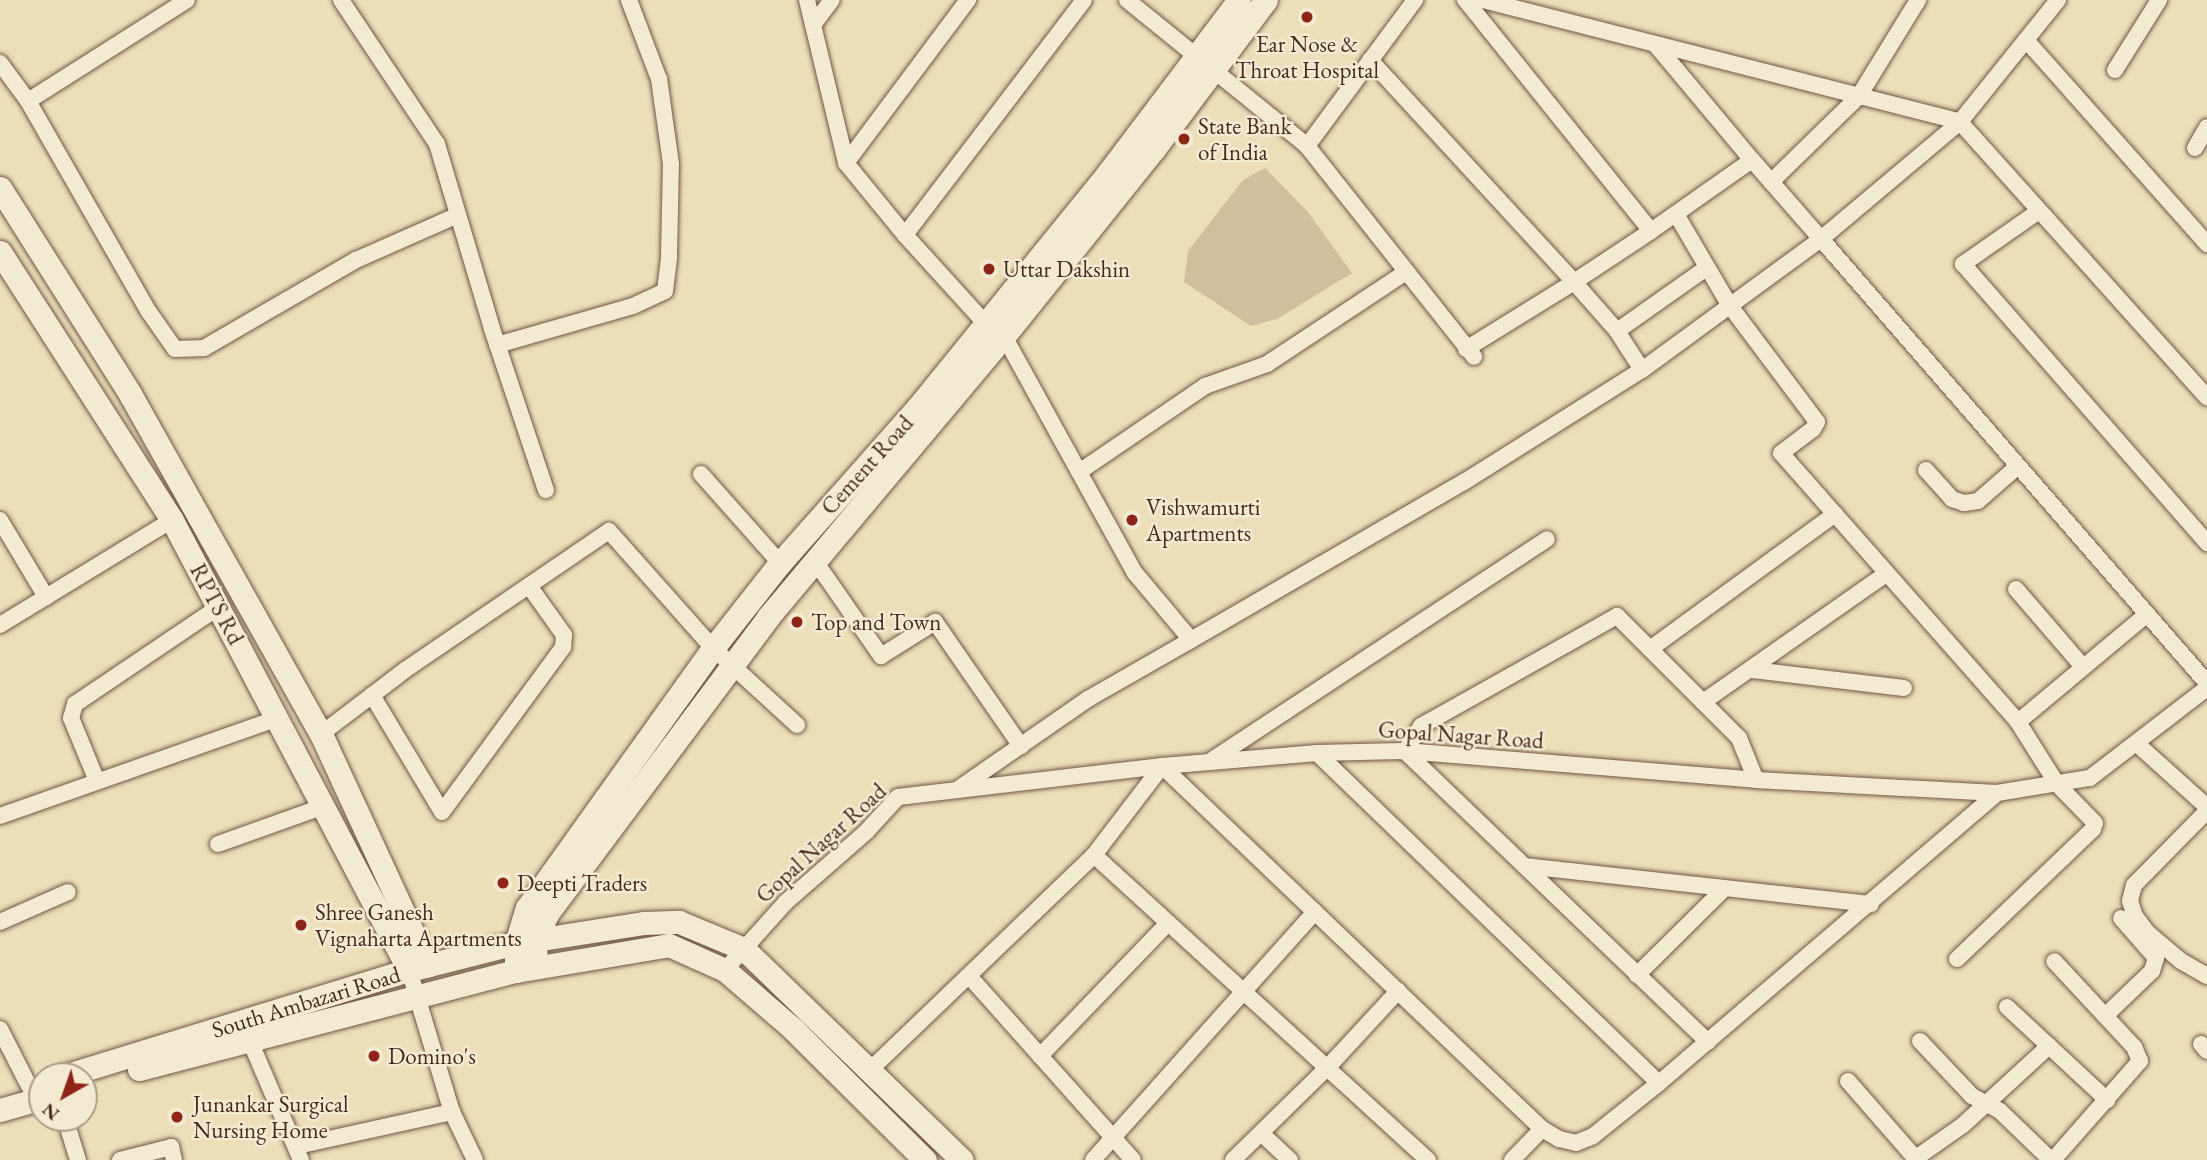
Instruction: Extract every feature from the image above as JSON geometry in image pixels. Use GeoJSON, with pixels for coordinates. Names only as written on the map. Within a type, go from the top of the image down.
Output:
{"type":"FeatureCollection","features":[{"type":"Feature","properties":{"kind":"main road","name":"Cement Road"},"geometry":{"type":"LineString","coordinates":[[525,941],[732,666],[994,330],[1195,55],[1239,0]]}},
{"type":"Feature","properties":{"kind":"main road","name":"Cement Road"},"geometry":{"type":"LineString","coordinates":[[525,941],[527,908],[705,664],[713,648],[780,563],[918,407],[994,330],[1214,70],[1266,0]]}},
{"type":"Feature","properties":{"kind":"main road"},"geometry":{"type":"LineString","coordinates":[[0,188],[130,394],[321,734],[419,968]]}},
{"type":"Feature","properties":{"kind":"main road","name":"RPTS Rd"},"geometry":{"type":"LineString","coordinates":[[0,252],[172,520],[325,806],[419,968]]}},
{"type":"Feature","properties":{"kind":"main road","name":"South Ambazari Road"},"geometry":{"type":"LineString","coordinates":[[98,1066],[419,968],[525,941],[645,923],[679,922],[744,948],[962,1160]]}},
{"type":"Feature","properties":{"kind":"main road"},"geometry":{"type":"LineString","coordinates":[[525,941],[526,969]]}},
{"type":"Feature","properties":{"kind":"main road","name":"South Ambazari Road"},"geometry":{"type":"LineString","coordinates":[[98,1082],[526,969],[669,945],[725,970],[793,1029],[925,1160]]}},
{"type":"Feature","properties":{"kind":"main road"},"geometry":{"type":"LineString","coordinates":[[0,1094],[28,1090]]}},
{"type":"Feature","properties":{"kind":"main road"},"geometry":{"type":"LineString","coordinates":[[0,1110],[28,1095]]}},
{"type":"Feature","properties":{"kind":"street"},"geometry":{"type":"LineString","coordinates":[[28,101],[187,0]]}},
{"type":"Feature","properties":{"kind":"street"},"geometry":{"type":"LineString","coordinates":[[341,0],[437,144],[497,345],[546,491]]}},
{"type":"Feature","properties":{"kind":"street"},"geometry":{"type":"LineString","coordinates":[[497,345],[633,306],[665,291],[669,256],[671,164],[659,79],[629,0]]}},
{"type":"Feature","properties":{"kind":"street"},"geometry":{"type":"LineString","coordinates":[[807,0],[846,163],[905,235],[994,330],[1079,472],[1135,573],[1191,640]]}},
{"type":"Feature","properties":{"kind":"street"},"geometry":{"type":"LineString","coordinates":[[813,25],[832,0]]}},
{"type":"Feature","properties":{"kind":"street"},"geometry":{"type":"LineString","coordinates":[[846,163],[968,0]]}},
{"type":"Feature","properties":{"kind":"street"},"geometry":{"type":"LineString","coordinates":[[905,235],[1084,0]]}},
{"type":"Feature","properties":{"kind":"street"},"geometry":{"type":"LineString","coordinates":[[1127,0],[1307,146],[1470,353],[1752,160]]}},
{"type":"Feature","properties":{"kind":"street"},"geometry":{"type":"LineString","coordinates":[[1307,146],[1415,0]]}},
{"type":"Feature","properties":{"kind":"street"},"geometry":{"type":"LineString","coordinates":[[1465,0],[1651,230]]}},
{"type":"Feature","properties":{"kind":"street"},"geometry":{"type":"LineString","coordinates":[[1483,0],[1960,122],[2207,397]]}},
{"type":"Feature","properties":{"kind":"street"},"geometry":{"type":"LineString","coordinates":[[1771,182],[1859,96],[1916,0]]}},
{"type":"Feature","properties":{"kind":"street"},"geometry":{"type":"LineString","coordinates":[[957,790],[1088,698],[1464,481],[1642,370],[1821,239],[1960,122],[2058,0]]}},
{"type":"Feature","properties":{"kind":"street"},"geometry":{"type":"LineString","coordinates":[[2115,70],[2159,0]]}},
{"type":"Feature","properties":{"kind":"street"},"geometry":{"type":"LineString","coordinates":[[2026,40],[2207,244]]}},
{"type":"Feature","properties":{"kind":"street"},"geometry":{"type":"LineString","coordinates":[[1655,44],[2017,467],[2207,683]]}},
{"type":"Feature","properties":{"kind":"street"},"geometry":{"type":"LineString","coordinates":[[1370,60],[1617,331],[1642,370]]}},
{"type":"Feature","properties":{"kind":"street"},"geometry":{"type":"LineString","coordinates":[[0,63],[28,101],[149,312],[175,349],[204,348],[356,260],[458,215]]}},
{"type":"Feature","properties":{"kind":"street"},"geometry":{"type":"LineString","coordinates":[[2195,148],[2207,128]]}},
{"type":"Feature","properties":{"kind":"street"},"geometry":{"type":"LineString","coordinates":[[2039,211],[1963,264],[2207,543]]}},
{"type":"Feature","properties":{"kind":"street"},"geometry":{"type":"LineString","coordinates":[[1676,214],[1730,306],[1817,422],[1813,429],[1781,453],[2018,722],[2057,784],[2092,818],[2093,829],[1957,959]]}},
{"type":"Feature","properties":{"kind":"street"},"geometry":{"type":"LineString","coordinates":[[1617,331],[1706,269]]}},
{"type":"Feature","properties":{"kind":"street"},"geometry":{"type":"LineString","coordinates":[[1079,472],[1205,386],[1267,364],[1406,272]]}},
{"type":"Feature","properties":{"kind":"street"},"geometry":{"type":"LineString","coordinates":[[1926,470],[1952,499],[1964,503],[1978,501],[2017,467]]}},
{"type":"Feature","properties":{"kind":"street"},"geometry":{"type":"LineString","coordinates":[[701,474],[780,563]]}},
{"type":"Feature","properties":{"kind":"street"},"geometry":{"type":"LineString","coordinates":[[1650,649],[1835,514]]}},
{"type":"Feature","properties":{"kind":"street"},"geometry":{"type":"LineString","coordinates":[[0,520],[46,597]]}},
{"type":"Feature","properties":{"kind":"street"},"geometry":{"type":"LineString","coordinates":[[0,625],[172,520]]}},
{"type":"Feature","properties":{"kind":"street"},"geometry":{"type":"LineString","coordinates":[[321,734],[372,695],[609,531],[713,648],[797,725]]}},
{"type":"Feature","properties":{"kind":"street"},"geometry":{"type":"LineString","coordinates":[[1210,762],[1547,539]]}},
{"type":"Feature","properties":{"kind":"street"},"geometry":{"type":"LineString","coordinates":[[815,561],[881,656],[935,622],[1021,746]]}},
{"type":"Feature","properties":{"kind":"street"},"geometry":{"type":"LineString","coordinates":[[1703,702],[1753,670],[1886,574]]}},
{"type":"Feature","properties":{"kind":"street"},"geometry":{"type":"LineString","coordinates":[[372,695],[442,811],[563,646],[564,635],[529,586]]}},
{"type":"Feature","properties":{"kind":"street"},"geometry":{"type":"LineString","coordinates":[[2016,589],[2083,667]]}},
{"type":"Feature","properties":{"kind":"street"},"geometry":{"type":"LineString","coordinates":[[97,781],[71,718],[75,704],[219,607]]}},
{"type":"Feature","properties":{"kind":"street"},"geometry":{"type":"LineString","coordinates":[[2018,722],[2147,614]]}},
{"type":"Feature","properties":{"kind":"street"},"geometry":{"type":"LineString","coordinates":[[1708,1042],[1405,751],[1421,726],[1617,617],[1739,737],[1756,780]]}},
{"type":"Feature","properties":{"kind":"street"},"geometry":{"type":"LineString","coordinates":[[1753,670],[1904,688]]}},
{"type":"Feature","properties":{"kind":"street","name":"Gopal Nagar Road"},"geometry":{"type":"LineString","coordinates":[[725,970],[786,902],[866,832],[898,797],[1162,766],[1317,753],[1405,751],[1756,780],[1997,793],[2090,778],[2207,688]]}},
{"type":"Feature","properties":{"kind":"street"},"geometry":{"type":"LineString","coordinates":[[0,815],[279,718]]}},
{"type":"Feature","properties":{"kind":"street"},"geometry":{"type":"LineString","coordinates":[[0,815],[279,718]]}},
{"type":"Feature","properties":{"kind":"street"},"geometry":{"type":"LineString","coordinates":[[2136,743],[2207,809],[2134,885],[2130,901],[2135,916],[2148,933],[2181,961],[2207,976]]}},
{"type":"Feature","properties":{"kind":"street"},"geometry":{"type":"LineString","coordinates":[[1317,753],[1659,1083]]}},
{"type":"Feature","properties":{"kind":"street"},"geometry":{"type":"LineString","coordinates":[[871,1069],[1094,855],[1162,766],[1542,1129],[1559,1139],[1576,1143],[1593,1136],[1659,1083],[1871,904],[1997,793]]}},
{"type":"Feature","properties":{"kind":"street"},"geometry":{"type":"LineString","coordinates":[[218,844],[325,806]]}},
{"type":"Feature","properties":{"kind":"street"},"geometry":{"type":"LineString","coordinates":[[1094,855],[1428,1160]]}},
{"type":"Feature","properties":{"kind":"street"},"geometry":{"type":"LineString","coordinates":[[1525,866],[1871,904]]}},
{"type":"Feature","properties":{"kind":"street"},"geometry":{"type":"LineString","coordinates":[[1637,975],[1724,889]]}},
{"type":"Feature","properties":{"kind":"street"},"geometry":{"type":"LineString","coordinates":[[0,922],[68,892]]}},
{"type":"Feature","properties":{"kind":"street"},"geometry":{"type":"LineString","coordinates":[[1093,1160],[1315,912]]}},
{"type":"Feature","properties":{"kind":"street"},"geometry":{"type":"LineString","coordinates":[[2105,1016],[2152,971],[2156,958],[2121,918]]}},
{"type":"Feature","properties":{"kind":"street"},"geometry":{"type":"LineString","coordinates":[[1040,1056],[1168,923]]}},
{"type":"Feature","properties":{"kind":"street"},"geometry":{"type":"LineString","coordinates":[[1920,1041],[1972,1096],[2000,1111],[2052,1160],[2140,1062],[2134,1047],[2054,961]]}},
{"type":"Feature","properties":{"kind":"street"},"geometry":{"type":"LineString","coordinates":[[419,968],[418,997],[452,1112],[475,1160]]}},
{"type":"Feature","properties":{"kind":"street"},"geometry":{"type":"LineString","coordinates":[[968,976],[1133,1160]]}},
{"type":"Feature","properties":{"kind":"street"},"geometry":{"type":"LineString","coordinates":[[1233,1160],[1327,1068],[1398,991]]}},
{"type":"Feature","properties":{"kind":"street"},"geometry":{"type":"LineString","coordinates":[[2007,1007],[2107,1100]]}},
{"type":"Feature","properties":{"kind":"street"},"geometry":{"type":"LineString","coordinates":[[0,1029],[28,1073]]}},
{"type":"Feature","properties":{"kind":"street"},"geometry":{"type":"LineString","coordinates":[[250,1041],[299,1153],[452,1112]]}},
{"type":"Feature","properties":{"kind":"street"},"geometry":{"type":"LineString","coordinates":[[1848,1081],[1917,1159],[1944,1140],[2049,1046]]}},
{"type":"Feature","properties":{"kind":"street"},"geometry":{"type":"LineString","coordinates":[[1512,1160],[1542,1129]]}},
{"type":"Feature","properties":{"kind":"street"},"geometry":{"type":"LineString","coordinates":[[69,1132],[78,1160]]}},
{"type":"Feature","properties":{"kind":"street"},"geometry":{"type":"LineString","coordinates":[[1262,1134],[1290,1160]]}},
{"type":"Feature","properties":{"kind":"street"},"geometry":{"type":"LineString","coordinates":[[120,1160],[171,1147],[174,1160]]}},
{"type":"Feature","properties":{"kind":"shaded area"},"geometry":{"type":"Polygon","coordinates":[[[1265,168],[1308,212],[1352,273],[1277,319],[1251,326],[1184,282],[1188,251],[1243,180],[1265,168]]]}},
{"type":"Feature","properties":{"kind":"place","name":"Ear Nose & Throat Hospital"},"geometry":{"type":"Point","coordinates":[1307,17]}},
{"type":"Feature","properties":{"kind":"place","name":"State Bank of India"},"geometry":{"type":"Point","coordinates":[1184,139]}},
{"type":"Feature","properties":{"kind":"place","name":"Uttar Dakshin"},"geometry":{"type":"Point","coordinates":[989,269]}},
{"type":"Feature","properties":{"kind":"place","name":"Vishwamurti Apartments"},"geometry":{"type":"Point","coordinates":[1132,520]}},
{"type":"Feature","properties":{"kind":"place","name":"Top and Town"},"geometry":{"type":"Point","coordinates":[797,622]}},
{"type":"Feature","properties":{"kind":"place","name":"Deepti Traders"},"geometry":{"type":"Point","coordinates":[503,883]}},
{"type":"Feature","properties":{"kind":"place","name":"Shree Ganesh Vignaharta Apartments"},"geometry":{"type":"Point","coordinates":[301,925]}},
{"type":"Feature","properties":{"kind":"place","name":"Domino's"},"geometry":{"type":"Point","coordinates":[374,1056]}},
{"type":"Feature","properties":{"kind":"place","name":"Junankar Surgical Nursing Home"},"geometry":{"type":"Point","coordinates":[177,1117]}}]}
